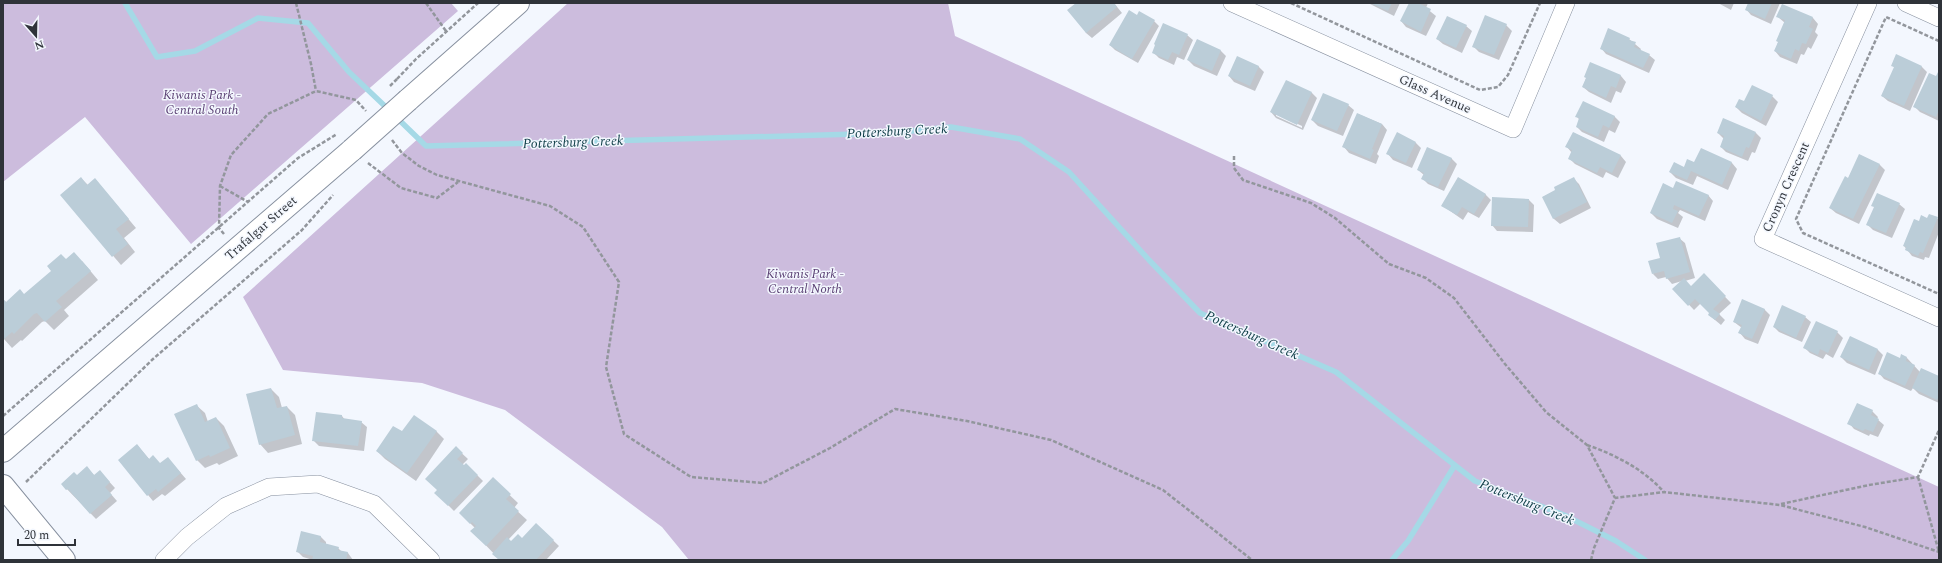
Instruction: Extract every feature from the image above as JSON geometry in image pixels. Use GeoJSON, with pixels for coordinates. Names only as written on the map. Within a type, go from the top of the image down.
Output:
{"type":"FeatureCollection","features":[{"type":"Feature","properties":{"kind":"main road","name":"Trafalgar Street"},"geometry":{"type":"LineString","coordinates":[[3,451],[236,250],[358,155],[408,100],[518,3]]}},
{"type":"Feature","properties":{"kind":"main road"},"geometry":{"type":"LineString","coordinates":[[3,486],[64,560]]}},
{"type":"Feature","properties":{"kind":"street","name":"Glass Avenue"},"geometry":{"type":"LineString","coordinates":[[1232,3],[1513,129],[1566,3]]}},
{"type":"Feature","properties":{"kind":"street","name":"Cronyn Crescent"},"geometry":{"type":"LineString","coordinates":[[1868,3],[1763,238],[1939,318]]}},
{"type":"Feature","properties":{"kind":"street"},"geometry":{"type":"LineString","coordinates":[[1906,3],[1939,18]]}},
{"type":"Feature","properties":{"kind":"street"},"geometry":{"type":"LineString","coordinates":[[164,560],[188,537],[226,506],[268,487],[318,484],[374,504],[431,560]]}},
{"type":"Feature","properties":{"kind":"path"},"geometry":{"type":"LineString","coordinates":[[296,3],[316,90]]}},
{"type":"Feature","properties":{"kind":"path"},"geometry":{"type":"LineString","coordinates":[[426,3],[446,31]]}},
{"type":"Feature","properties":{"kind":"path"},"geometry":{"type":"LineString","coordinates":[[397,79],[416,59],[478,3]]}},
{"type":"Feature","properties":{"kind":"path"},"geometry":{"type":"LineString","coordinates":[[1291,3],[1480,90],[1498,87],[1508,76],[1540,3]]}},
{"type":"Feature","properties":{"kind":"path"},"geometry":{"type":"LineString","coordinates":[[1939,41],[1886,17],[1796,219],[1803,233],[1939,294]]}},
{"type":"Feature","properties":{"kind":"path"},"geometry":{"type":"LineString","coordinates":[[236,250],[219,228],[220,186],[231,155],[268,114],[316,90],[356,100],[366,112]]}},
{"type":"Feature","properties":{"kind":"path"},"geometry":{"type":"LineString","coordinates":[[3,416],[298,158],[338,133]]}},
{"type":"Feature","properties":{"kind":"path"},"geometry":{"type":"LineString","coordinates":[[387,135],[402,152],[418,166],[459,182],[550,206],[583,227],[619,282],[606,367],[624,434],[691,477],[763,483],[830,448],[895,409],[967,421],[1051,440],[1163,490],[1252,560]]}},
{"type":"Feature","properties":{"kind":"path"},"geometry":{"type":"LineString","coordinates":[[358,155],[401,188],[437,198],[459,182]]}},
{"type":"Feature","properties":{"kind":"path"},"geometry":{"type":"LineString","coordinates":[[1234,156],[1234,168],[1243,180],[1311,203],[1336,218],[1389,264],[1426,278],[1454,298],[1505,364],[1546,412],[1587,445],[1613,454],[1652,479],[1664,492]]}},
{"type":"Feature","properties":{"kind":"path"},"geometry":{"type":"LineString","coordinates":[[220,186],[248,202]]}},
{"type":"Feature","properties":{"kind":"path"},"geometry":{"type":"LineString","coordinates":[[27,488],[24,484],[153,359],[302,230],[339,190]]}},
{"type":"Feature","properties":{"kind":"path"},"geometry":{"type":"LineString","coordinates":[[1939,430],[1918,477],[1939,552]]}},
{"type":"Feature","properties":{"kind":"path"},"geometry":{"type":"LineString","coordinates":[[1587,445],[1616,498]]}},
{"type":"Feature","properties":{"kind":"path"},"geometry":{"type":"LineString","coordinates":[[1780,505],[1869,485],[1918,477]]}},
{"type":"Feature","properties":{"kind":"path"},"geometry":{"type":"LineString","coordinates":[[1616,498],[1664,492],[1780,505],[1865,527],[1939,552]]}},
{"type":"Feature","properties":{"kind":"path"},"geometry":{"type":"LineString","coordinates":[[1591,560],[1594,548],[1616,498]]}},
{"type":"Feature","properties":{"kind":"green space","name":"Kiwanis Park - Central South"},"geometry":{"type":"Polygon","coordinates":[[[3,3],[451,3],[458,11],[191,244],[85,117],[3,182],[3,3]]]}},
{"type":"Feature","properties":{"kind":"green space","name":"Kiwanis Park - Central North"},"geometry":{"type":"Polygon","coordinates":[[[568,3],[948,3],[955,36],[1939,487],[1939,560],[689,560],[662,527],[505,410],[422,383],[283,370],[243,297],[568,3]]]}},
{"type":"Feature","properties":{"kind":"building"},"geometry":{"type":"Polygon","coordinates":[[[1076,3],[1114,3],[1117,7],[1086,33],[1067,10],[1076,3]]]}},
{"type":"Feature","properties":{"kind":"building"},"geometry":{"type":"Polygon","coordinates":[[[1370,3],[1392,3],[1388,11],[1370,3]]]}},
{"type":"Feature","properties":{"kind":"building"},"geometry":{"type":"Polygon","coordinates":[[[1409,3],[1420,3],[1431,9],[1421,32],[1400,21],[1409,3]]]}},
{"type":"Feature","properties":{"kind":"building"},"geometry":{"type":"Polygon","coordinates":[[[1748,3],[1772,3],[1765,19],[1745,10],[1748,3]]]}},
{"type":"Feature","properties":{"kind":"building"},"geometry":{"type":"Polygon","coordinates":[[[1782,4],[1813,17],[1809,27],[1813,29],[1806,44],[1802,43],[1799,51],[1795,49],[1791,59],[1774,51],[1778,42],[1776,41],[1785,20],[1776,17],[1782,4]]]}},
{"type":"Feature","properties":{"kind":"building"},"geometry":{"type":"Polygon","coordinates":[[[1129,10],[1137,15],[1139,11],[1155,20],[1132,59],[1109,45],[1129,10]]]}},
{"type":"Feature","properties":{"kind":"building"},"geometry":{"type":"Polygon","coordinates":[[[1485,15],[1507,24],[1494,55],[1472,47],[1485,15]]]}},
{"type":"Feature","properties":{"kind":"building"},"geometry":{"type":"Polygon","coordinates":[[[1447,16],[1467,25],[1456,48],[1436,39],[1447,16]]]}},
{"type":"Feature","properties":{"kind":"building"},"geometry":{"type":"Polygon","coordinates":[[[1163,23],[1188,34],[1179,55],[1172,52],[1168,60],[1152,53],[1154,44],[1163,23]]]}},
{"type":"Feature","properties":{"kind":"building"},"geometry":{"type":"Polygon","coordinates":[[[1608,28],[1630,38],[1629,40],[1636,42],[1634,47],[1650,54],[1643,68],[1600,49],[1608,28]]]}},
{"type":"Feature","properties":{"kind":"building"},"geometry":{"type":"Polygon","coordinates":[[[1197,39],[1221,50],[1212,71],[1187,60],[1197,39]]]}},
{"type":"Feature","properties":{"kind":"building"},"geometry":{"type":"Polygon","coordinates":[[[1896,54],[1922,66],[1904,106],[1881,96],[1894,67],[1891,66],[1896,54]]]}},
{"type":"Feature","properties":{"kind":"building"},"geometry":{"type":"Polygon","coordinates":[[[1237,56],[1259,66],[1250,86],[1228,76],[1237,56]]]}},
{"type":"Feature","properties":{"kind":"building"},"geometry":{"type":"Polygon","coordinates":[[[1590,62],[1621,75],[1616,88],[1611,86],[1606,98],[1582,87],[1590,62]]]}},
{"type":"Feature","properties":{"kind":"building"},"geometry":{"type":"Polygon","coordinates":[[[1938,72],[1939,110],[1936,117],[1913,107],[1929,73],[1936,76],[1938,72]]]}},
{"type":"Feature","properties":{"kind":"building"},"geometry":{"type":"Polygon","coordinates":[[[1286,80],[1312,92],[1297,125],[1270,112],[1286,80]]]}},
{"type":"Feature","properties":{"kind":"building"},"geometry":{"type":"Polygon","coordinates":[[[1752,85],[1773,95],[1761,121],[1735,107],[1739,99],[1744,101],[1752,85]]]}},
{"type":"Feature","properties":{"kind":"building"},"geometry":{"type":"Polygon","coordinates":[[[1323,93],[1349,104],[1337,131],[1311,120],[1323,93]]]}},
{"type":"Feature","properties":{"kind":"building"},"geometry":{"type":"Polygon","coordinates":[[[1583,101],[1615,116],[1609,128],[1603,125],[1598,137],[1576,127],[1579,118],[1575,117],[1583,101]]]}},
{"type":"Feature","properties":{"kind":"building"},"geometry":{"type":"Polygon","coordinates":[[[1357,113],[1382,124],[1372,149],[1374,150],[1370,159],[1342,147],[1357,113]]]}},
{"type":"Feature","properties":{"kind":"building"},"geometry":{"type":"Polygon","coordinates":[[[1723,118],[1756,132],[1749,148],[1746,147],[1742,157],[1720,147],[1724,136],[1717,133],[1723,118]]]}},
{"type":"Feature","properties":{"kind":"building"},"geometry":{"type":"Polygon","coordinates":[[[1397,132],[1416,142],[1406,163],[1386,154],[1397,132]]]}},
{"type":"Feature","properties":{"kind":"building"},"geometry":{"type":"Polygon","coordinates":[[[1573,132],[1621,155],[1612,173],[1600,167],[1597,173],[1568,159],[1572,150],[1565,147],[1573,132]]]}},
{"type":"Feature","properties":{"kind":"building"},"geometry":{"type":"Polygon","coordinates":[[[1427,147],[1452,158],[1438,187],[1421,179],[1424,173],[1417,170],[1427,147]]]}},
{"type":"Feature","properties":{"kind":"building"},"geometry":{"type":"Polygon","coordinates":[[[1701,148],[1732,162],[1722,185],[1691,171],[1687,180],[1669,172],[1674,162],[1684,167],[1687,159],[1694,162],[1701,148]]]}},
{"type":"Feature","properties":{"kind":"building"},"geometry":{"type":"Polygon","coordinates":[[[1859,154],[1880,164],[1853,219],[1829,208],[1845,176],[1848,178],[1859,154]]]}},
{"type":"Feature","properties":{"kind":"building"},"geometry":{"type":"Polygon","coordinates":[[[81,177],[87,185],[95,178],[129,219],[116,229],[128,244],[112,257],[60,195],[81,177]]]}},
{"type":"Feature","properties":{"kind":"building"},"geometry":{"type":"Polygon","coordinates":[[[1458,177],[1486,194],[1474,214],[1462,207],[1457,215],[1441,206],[1458,177]]]}},
{"type":"Feature","properties":{"kind":"building"},"geometry":{"type":"Polygon","coordinates":[[[1574,177],[1587,202],[1553,219],[1542,197],[1555,190],[1554,187],[1574,177]]]}},
{"type":"Feature","properties":{"kind":"building"},"geometry":{"type":"Polygon","coordinates":[[[1676,181],[1709,195],[1699,216],[1674,205],[1673,209],[1678,211],[1672,223],[1650,213],[1663,183],[1673,188],[1676,181]]]}},
{"type":"Feature","properties":{"kind":"building"},"geometry":{"type":"Polygon","coordinates":[[[1877,193],[1900,203],[1886,233],[1866,225],[1874,207],[1871,206],[1877,193]]]}},
{"type":"Feature","properties":{"kind":"building"},"geometry":{"type":"Polygon","coordinates":[[[1492,197],[1529,199],[1528,227],[1491,226],[1492,197]]]}},
{"type":"Feature","properties":{"kind":"building"},"geometry":{"type":"Polygon","coordinates":[[[1929,214],[1938,217],[1923,253],[1920,252],[1918,256],[1905,250],[1906,247],[1903,246],[1914,219],[1919,221],[1921,215],[1927,218],[1929,214]]]}},
{"type":"Feature","properties":{"kind":"building"},"geometry":{"type":"Polygon","coordinates":[[[1680,237],[1690,272],[1666,279],[1664,271],[1652,274],[1648,261],[1660,258],[1656,243],[1680,237]]]}},
{"type":"Feature","properties":{"kind":"building"},"geometry":{"type":"Polygon","coordinates":[[[74,252],[91,271],[56,301],[62,307],[45,322],[37,313],[34,314],[14,334],[12,332],[3,340],[3,299],[6,302],[20,289],[24,294],[51,271],[47,266],[61,254],[66,259],[74,252]]]}},
{"type":"Feature","properties":{"kind":"building"},"geometry":{"type":"Polygon","coordinates":[[[1704,273],[1726,296],[1713,309],[1720,314],[1715,320],[1708,315],[1709,313],[1695,299],[1688,306],[1672,289],[1684,278],[1691,286],[1704,273]]]}},
{"type":"Feature","properties":{"kind":"building"},"geometry":{"type":"Polygon","coordinates":[[[1742,299],[1765,309],[1752,339],[1738,333],[1742,325],[1733,322],[1742,299]]]}},
{"type":"Feature","properties":{"kind":"building"},"geometry":{"type":"Polygon","coordinates":[[[1782,305],[1806,316],[1796,338],[1773,327],[1782,305]]]}},
{"type":"Feature","properties":{"kind":"building"},"geometry":{"type":"Polygon","coordinates":[[[1816,321],[1838,331],[1828,353],[1820,349],[1818,355],[1803,348],[1816,321]]]}},
{"type":"Feature","properties":{"kind":"building"},"geometry":{"type":"Polygon","coordinates":[[[1850,336],[1878,349],[1869,370],[1840,357],[1850,336]]]}},
{"type":"Feature","properties":{"kind":"building"},"geometry":{"type":"Polygon","coordinates":[[[1887,352],[1900,358],[1901,354],[1907,357],[1906,361],[1915,365],[1905,386],[1878,374],[1887,352]]]}},
{"type":"Feature","properties":{"kind":"building"},"geometry":{"type":"Polygon","coordinates":[[[1921,368],[1939,376],[1939,396],[1937,400],[1912,388],[1921,368]]]}},
{"type":"Feature","properties":{"kind":"building"},"geometry":{"type":"Polygon","coordinates":[[[271,388],[277,408],[287,406],[295,435],[259,445],[246,394],[271,388]]]}},
{"type":"Feature","properties":{"kind":"building"},"geometry":{"type":"Polygon","coordinates":[[[1857,403],[1873,410],[1871,415],[1879,419],[1873,432],[1865,429],[1863,431],[1847,424],[1857,403]]]}},
{"type":"Feature","properties":{"kind":"building"},"geometry":{"type":"Polygon","coordinates":[[[197,404],[205,422],[216,417],[230,448],[210,457],[209,455],[196,461],[174,414],[197,404]]]}},
{"type":"Feature","properties":{"kind":"building"},"geometry":{"type":"Polygon","coordinates":[[[316,412],[342,415],[342,418],[362,421],[358,446],[312,441],[316,412]]]}},
{"type":"Feature","properties":{"kind":"building"},"geometry":{"type":"Polygon","coordinates":[[[414,415],[437,431],[407,473],[376,451],[393,426],[402,431],[414,415]]]}},
{"type":"Feature","properties":{"kind":"building"},"geometry":{"type":"Polygon","coordinates":[[[137,444],[149,459],[153,455],[160,463],[168,457],[181,473],[158,492],[156,489],[147,496],[118,460],[137,444]]]}},
{"type":"Feature","properties":{"kind":"building"},"geometry":{"type":"Polygon","coordinates":[[[456,446],[463,453],[457,459],[464,465],[466,463],[478,475],[448,506],[434,493],[437,490],[425,479],[456,446]]]}},
{"type":"Feature","properties":{"kind":"building"},"geometry":{"type":"Polygon","coordinates":[[[87,466],[94,475],[100,470],[110,482],[105,487],[112,495],[90,514],[68,489],[66,490],[61,484],[74,472],[77,475],[87,466]]]}},
{"type":"Feature","properties":{"kind":"building"},"geometry":{"type":"Polygon","coordinates":[[[493,477],[511,494],[506,499],[519,511],[486,546],[470,531],[476,526],[472,522],[470,524],[459,513],[493,477]]]}},
{"type":"Feature","properties":{"kind":"building"},"geometry":{"type":"Polygon","coordinates":[[[536,523],[554,540],[536,560],[499,560],[492,554],[507,537],[511,541],[518,534],[522,538],[536,523]]]}},
{"type":"Feature","properties":{"kind":"building"},"geometry":{"type":"Polygon","coordinates":[[[301,531],[321,536],[320,542],[339,547],[338,550],[348,552],[346,560],[312,560],[313,556],[296,552],[301,531]]]}},
{"type":"Feature","properties":{"kind":"waterway","name":"Pottersburg Creek"},"geometry":{"type":"LineString","coordinates":[[125,3],[157,57],[195,51],[258,18],[308,23],[349,72],[389,110]]}},
{"type":"Feature","properties":{"kind":"waterway","name":"Pottersburg Creek"},"geometry":{"type":"LineString","coordinates":[[395,116],[426,146],[892,133],[951,127],[1020,139],[1069,172],[1149,260],[1200,313],[1336,372],[1475,481],[1564,515],[1616,541],[1645,560]]}},
{"type":"Feature","properties":{"kind":"waterway"},"geometry":{"type":"LineString","coordinates":[[1392,560],[1408,541],[1455,465]]}}]}
